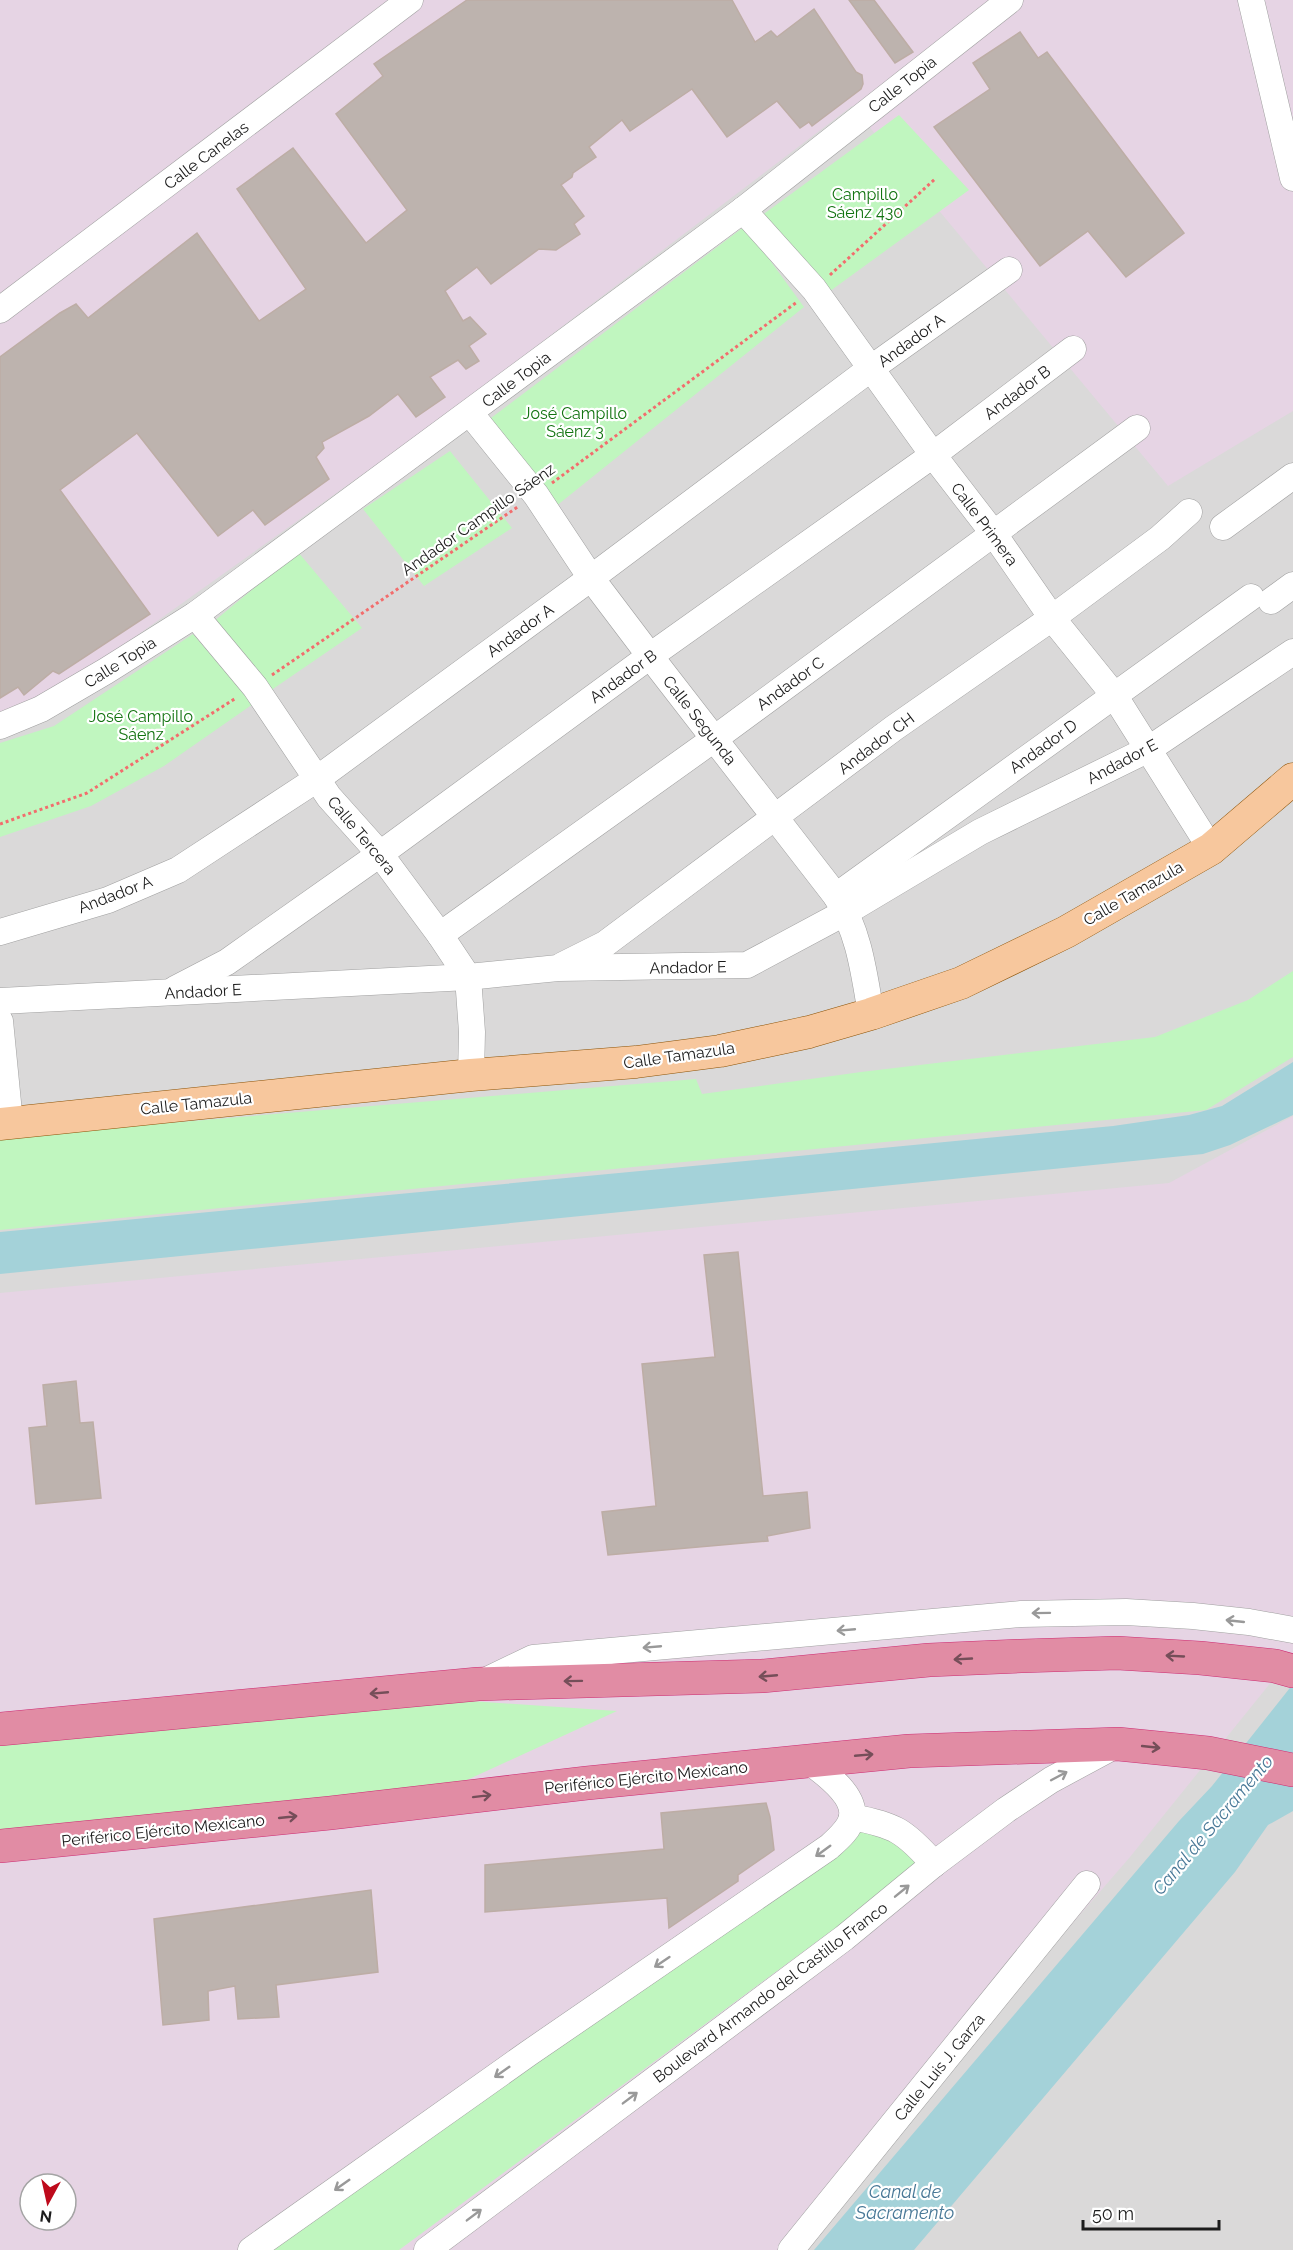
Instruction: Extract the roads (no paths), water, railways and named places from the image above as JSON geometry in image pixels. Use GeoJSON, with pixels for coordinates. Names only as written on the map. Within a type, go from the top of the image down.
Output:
{"type":"FeatureCollection","features":[{"type":"Feature","properties":{"kind":"highway"},"geometry":{"type":"LineString","coordinates":[[0,1729],[478,1684],[762,1676],[928,1660],[1096,1654],[1200,1658],[1284,1668]]}},
{"type":"Feature","properties":{"kind":"highway","name":"Periférico Ejército Mexicano"},"geometry":{"type":"LineString","coordinates":[[0,1846],[909,1751],[1118,1744],[1208,1753],[1293,1770]]}},
{"type":"Feature","properties":{"kind":"main road","name":"Calle Tamazula"},"geometry":{"type":"LineString","coordinates":[[5,1123],[471,1075],[636,1062],[720,1052],[809,1032],[871,1014],[961,983],[1066,932],[1211,849],[1293,779]]}},
{"type":"Feature","properties":{"kind":"street","name":"Calle Canelas"},"geometry":{"type":"LineString","coordinates":[[0,310],[410,0]]}},
{"type":"Feature","properties":{"kind":"street","name":"Calle Topia"},"geometry":{"type":"LineString","coordinates":[[0,726],[51,704],[195,615],[743,210],[1010,0]]}},
{"type":"Feature","properties":{"kind":"street"},"geometry":{"type":"LineString","coordinates":[[1251,0],[1293,178]]}},
{"type":"Feature","properties":{"kind":"street","name":"Calle Primera"},"geometry":{"type":"LineString","coordinates":[[743,210],[814,289],[933,455],[994,534],[1052,618],[1114,695],[1211,849]]}},
{"type":"Feature","properties":{"kind":"street","name":"Andador A"},"geometry":{"type":"LineString","coordinates":[[0,932],[108,900],[178,870],[317,779],[870,369],[1009,270]]}},
{"type":"Feature","properties":{"kind":"street","name":"Andador B"},"geometry":{"type":"LineString","coordinates":[[166,993],[227,962],[380,854],[650,656],[933,455],[1073,349]]}},
{"type":"Feature","properties":{"kind":"street","name":"Calle Segunda"},"geometry":{"type":"LineString","coordinates":[[470,413],[536,495],[591,578],[841,904],[861,956],[871,1014]]}},
{"type":"Feature","properties":{"kind":"street","name":"Andador C"},"geometry":{"type":"LineString","coordinates":[[440,934],[714,739],[1137,428]]}},
{"type":"Feature","properties":{"kind":"street"},"geometry":{"type":"LineString","coordinates":[[1223,527],[1293,476]]}},
{"type":"Feature","properties":{"kind":"street","name":"Andador CH"},"geometry":{"type":"LineString","coordinates":[[558,968],[605,944],[894,728],[1052,618],[1160,538],[1189,512]]}},
{"type":"Feature","properties":{"kind":"street","name":"Andador D"},"geometry":{"type":"LineString","coordinates":[[841,904],[963,804],[1114,695],[1261,599],[1293,585]]}},
{"type":"Feature","properties":{"kind":"street","name":"Calle Tercera"},"geometry":{"type":"LineString","coordinates":[[195,615],[255,687],[329,797],[380,854],[440,934],[468,977],[472,1032],[471,1075]]}},
{"type":"Feature","properties":{"kind":"street","name":"Andador E"},"geometry":{"type":"LineString","coordinates":[[0,1001],[468,977],[558,968],[747,966],[841,904],[980,832],[1149,749],[1293,652]]}},
{"type":"Feature","properties":{"kind":"street"},"geometry":{"type":"LineString","coordinates":[[963,804],[980,832]]}},
{"type":"Feature","properties":{"kind":"street"},"geometry":{"type":"LineString","coordinates":[[0,1021],[5,1123]]}},
{"type":"Feature","properties":{"kind":"street"},"geometry":{"type":"LineString","coordinates":[[478,1684],[533,1658],[1021,1614],[1126,1612],[1249,1622],[1293,1630]]}},
{"type":"Feature","properties":{"kind":"street","name":"Boulevard Armando del Castillo Franco"},"geometry":{"type":"LineString","coordinates":[[427,2250],[844,1938],[934,1864],[1006,1810],[1050,1780],[1118,1744]]}},
{"type":"Feature","properties":{"kind":"street"},"geometry":{"type":"LineString","coordinates":[[250,2250],[539,2046],[829,1847],[840,1837],[852,1817],[851,1810],[843,1792],[831,1778],[807,1760]]}},
{"type":"Feature","properties":{"kind":"street"},"geometry":{"type":"LineString","coordinates":[[852,1817],[883,1823],[897,1829],[934,1864]]}},
{"type":"Feature","properties":{"kind":"street","name":"Calle Luis J. Garza"},"geometry":{"type":"LineString","coordinates":[[792,2250],[1087,1884]]}},
{"type":"Feature","properties":{"kind":"water"},"geometry":{"type":"Polygon","coordinates":[[[1293,1062],[1293,1115],[1230,1145],[1203,1154],[0,1274],[0,1232],[1113,1126],[1189,1115],[1222,1106],[1293,1062]]]}},
{"type":"Feature","properties":{"kind":"water","name":"Canal de Sacramento"},"geometry":{"type":"Polygon","coordinates":[[[1293,1684],[1293,1811],[1268,1825],[1235,1872],[914,2250],[814,2250],[1179,1821],[1212,1786],[1293,1684]]]}},
{"type":"Feature","properties":{"kind":"park label","name":"Campillo Sáenz 430"},"geometry":{"type":"Point","coordinates":[865,203]}},
{"type":"Feature","properties":{"kind":"park label","name":"José Campillo Sáenz 3"},"geometry":{"type":"Point","coordinates":[575,422]}},
{"type":"Feature","properties":{"kind":"park label","name":"José Campillo Sáenz"},"geometry":{"type":"Point","coordinates":[141,725]}}]}
